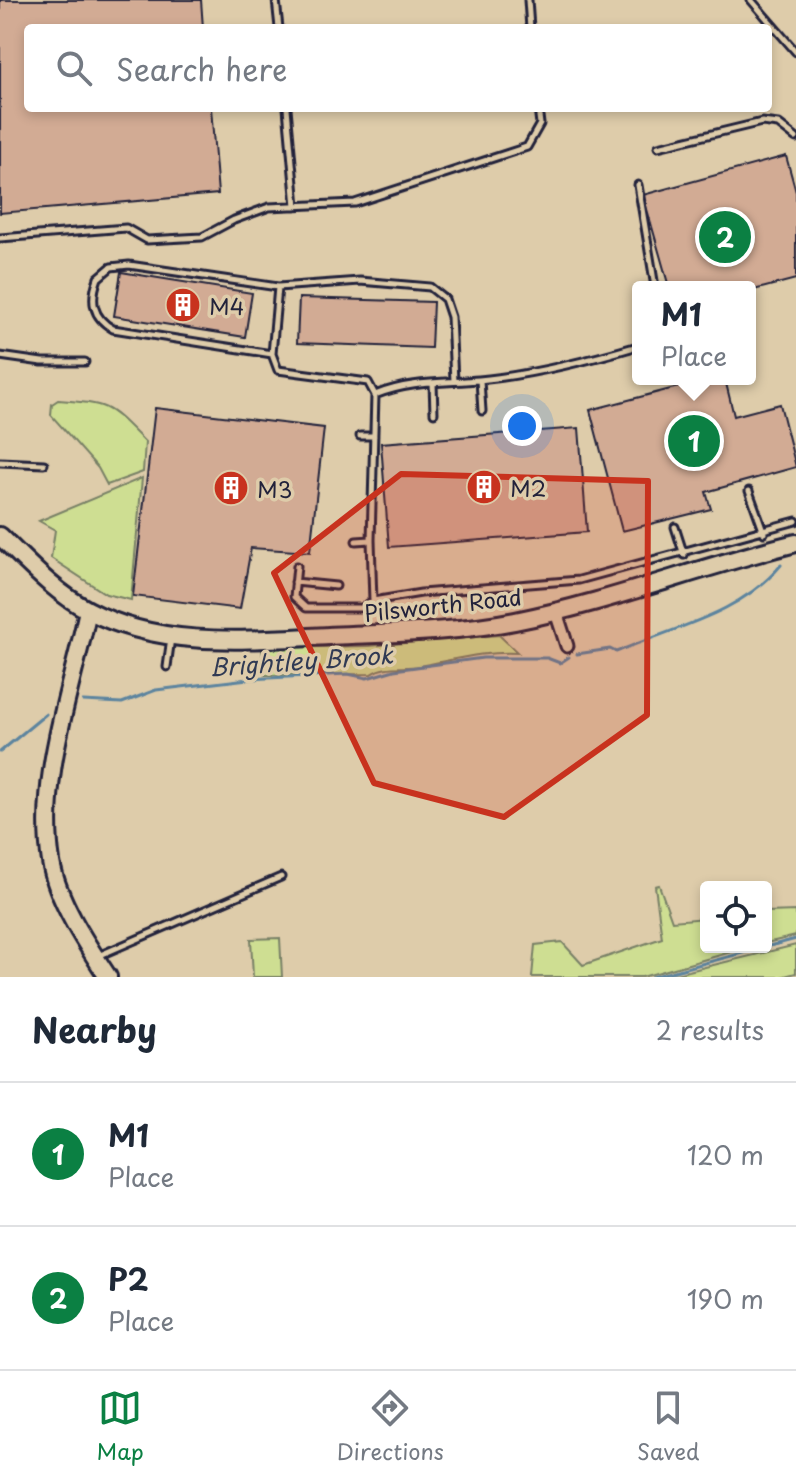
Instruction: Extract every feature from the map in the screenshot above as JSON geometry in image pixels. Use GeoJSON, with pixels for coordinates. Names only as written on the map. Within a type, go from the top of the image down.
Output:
{"type":"FeatureCollection","features":[{"type":"Feature","properties":{"kind":"street","name":"Pilsworth Road"},"geometry":{"type":"LineString","coordinates":[[0,536],[45,579],[88,610],[127,626],[171,637],[240,640],[442,630],[556,612],[796,543]]}},
{"type":"Feature","properties":{"kind":"street"},"geometry":{"type":"LineString","coordinates":[[88,610],[49,780],[51,864],[79,933],[108,977]]}},
{"type":"Feature","properties":{"kind":"street"},"geometry":{"type":"LineString","coordinates":[[556,612],[567,646]]}},
{"type":"Feature","properties":{"kind":"lane"},"geometry":{"type":"LineString","coordinates":[[276,0],[279,24]]}},
{"type":"Feature","properties":{"kind":"lane"},"geometry":{"type":"LineString","coordinates":[[528,0],[530,24]]}},
{"type":"Feature","properties":{"kind":"lane"},"geometry":{"type":"LineString","coordinates":[[751,0],[772,24]]}},
{"type":"Feature","properties":{"kind":"lane"},"geometry":{"type":"LineString","coordinates":[[772,24],[796,52]]}},
{"type":"Feature","properties":{"kind":"lane"},"geometry":{"type":"LineString","coordinates":[[287,112],[296,206]]}},
{"type":"Feature","properties":{"kind":"lane"},"geometry":{"type":"LineString","coordinates":[[0,238],[126,228],[147,240],[202,237],[234,220],[269,207],[355,203],[527,147],[540,124],[538,112]]}},
{"type":"Feature","properties":{"kind":"lane"},"geometry":{"type":"LineString","coordinates":[[658,147],[762,122],[778,124],[796,138]]}},
{"type":"Feature","properties":{"kind":"lane"},"geometry":{"type":"LineString","coordinates":[[638,185],[654,281]]}},
{"type":"Feature","properties":{"kind":"lane"},"geometry":{"type":"LineString","coordinates":[[272,354],[113,329],[97,316],[93,297],[98,278],[119,265],[278,287],[360,281],[435,289],[445,299],[451,317],[454,381]]}},
{"type":"Feature","properties":{"kind":"lane"},"geometry":{"type":"LineString","coordinates":[[278,287],[272,354],[278,370],[368,382],[375,395],[371,540],[373,601]]}},
{"type":"Feature","properties":{"kind":"lane"},"geometry":{"type":"LineString","coordinates":[[375,395],[401,385],[480,380],[590,361],[632,348]]}},
{"type":"Feature","properties":{"kind":"lane"},"geometry":{"type":"LineString","coordinates":[[0,356],[42,362],[85,362]]}},
{"type":"Feature","properties":{"kind":"lane"},"geometry":{"type":"LineString","coordinates":[[480,380],[482,411]]}},
{"type":"Feature","properties":{"kind":"lane"},"geometry":{"type":"LineString","coordinates":[[433,383],[434,413]]}},
{"type":"Feature","properties":{"kind":"lane"},"geometry":{"type":"LineString","coordinates":[[360,436],[374,436]]}},
{"type":"Feature","properties":{"kind":"lane"},"geometry":{"type":"LineString","coordinates":[[0,462],[44,464]]}},
{"type":"Feature","properties":{"kind":"lane"},"geometry":{"type":"LineString","coordinates":[[749,491],[764,533]]}},
{"type":"Feature","properties":{"kind":"lane"},"geometry":{"type":"LineString","coordinates":[[297,566],[294,597],[306,608],[362,608],[373,601],[421,593],[579,580],[684,555],[796,521]]}},
{"type":"Feature","properties":{"kind":"lane"},"geometry":{"type":"LineString","coordinates":[[675,527],[684,555]]}},
{"type":"Feature","properties":{"kind":"lane"},"geometry":{"type":"LineString","coordinates":[[356,541],[371,540]]}},
{"type":"Feature","properties":{"kind":"lane"},"geometry":{"type":"LineString","coordinates":[[295,582],[336,586]]}},
{"type":"Feature","properties":{"kind":"lane"},"geometry":{"type":"LineString","coordinates":[[167,667],[171,637]]}},
{"type":"Feature","properties":{"kind":"lane"},"geometry":{"type":"LineString","coordinates":[[95,957],[281,877]]}},
{"type":"Feature","properties":{"kind":"highlighted area"},"geometry":{"type":"Polygon","coordinates":[[[401,474],[648,481],[647,715],[504,817],[374,783],[274,573],[401,474]]]}},
{"type":"Feature","properties":{"kind":"green space"},"geometry":{"type":"Polygon","coordinates":[[[58,400],[99,405],[115,414],[145,442],[143,472],[107,485],[98,468],[51,415],[52,404],[58,400]]]}},
{"type":"Feature","properties":{"kind":"green space"},"geometry":{"type":"Polygon","coordinates":[[[142,478],[131,600],[106,594],[51,558],[55,530],[39,521],[142,478]]]}},
{"type":"Feature","properties":{"kind":"green space"},"geometry":{"type":"Polygon","coordinates":[[[499,635],[518,653],[388,668],[371,674],[264,675],[262,648],[369,646],[499,635]]]}},
{"type":"Feature","properties":{"kind":"green space"},"geometry":{"type":"Polygon","coordinates":[[[659,885],[672,921],[700,919],[700,953],[728,953],[642,977],[532,977],[535,945],[562,942],[583,965],[662,938],[655,886],[659,885]]]}},
{"type":"Feature","properties":{"kind":"green space"},"geometry":{"type":"Polygon","coordinates":[[[796,911],[796,936],[772,942],[772,912],[796,911]]]}},
{"type":"Feature","properties":{"kind":"green space"},"geometry":{"type":"Polygon","coordinates":[[[280,938],[282,977],[253,977],[251,939],[280,938]]]}},
{"type":"Feature","properties":{"kind":"green space"},"geometry":{"type":"Polygon","coordinates":[[[796,945],[796,973],[781,977],[664,977],[772,953],[796,945]]]}},
{"type":"Feature","properties":{"kind":"building"},"geometry":{"type":"Polygon","coordinates":[[[0,0],[201,0],[203,24],[24,24],[24,112],[211,112],[218,194],[0,213],[0,0]]]}},
{"type":"Feature","properties":{"kind":"building"},"geometry":{"type":"Polygon","coordinates":[[[786,156],[796,192],[796,279],[756,289],[756,281],[667,281],[643,195],[786,156]]]}},
{"type":"Feature","properties":{"kind":"building","name":"M4"},"geometry":{"type":"Polygon","coordinates":[[[121,272],[252,293],[245,337],[114,316],[121,272]]]}},
{"type":"Feature","properties":{"kind":"building"},"geometry":{"type":"Polygon","coordinates":[[[299,298],[433,302],[431,348],[297,343],[299,298]]]}},
{"type":"Feature","properties":{"kind":"building"},"geometry":{"type":"Polygon","coordinates":[[[686,385],[726,385],[734,416],[780,404],[796,467],[706,492],[711,509],[622,531],[590,410],[686,385]]]}},
{"type":"Feature","properties":{"kind":"building","name":"M3"},"geometry":{"type":"Polygon","coordinates":[[[155,408],[324,428],[310,552],[251,548],[240,609],[133,596],[155,408]]]}},
{"type":"Feature","properties":{"kind":"building","name":"M2"},"geometry":{"type":"Polygon","coordinates":[[[579,428],[587,532],[389,547],[381,443],[579,428]]]}},
{"type":"Feature","properties":{"kind":"waterway","name":"Brightley Brook"},"geometry":{"type":"LineString","coordinates":[[577,654],[610,649],[616,652],[704,618],[746,596],[781,565]]}},
{"type":"Feature","properties":{"kind":"waterway","name":"Brightley Brook"},"geometry":{"type":"LineString","coordinates":[[83,701],[122,703],[156,690],[248,679],[348,674],[367,678],[394,670],[483,658],[547,658],[560,663],[569,657]]}},
{"type":"Feature","properties":{"kind":"waterway","name":"Brightley Brook"},"geometry":{"type":"LineString","coordinates":[[0,752],[46,714]]}},
{"type":"Feature","properties":{"kind":"waterway"},"geometry":{"type":"LineString","coordinates":[[652,977],[796,939]]}},
{"type":"Feature","properties":{"kind":"place","name":"P2"},"geometry":{"type":"Point","coordinates":[725,237]}},
{"type":"Feature","properties":{"kind":"place","name":"M4"},"geometry":{"type":"Point","coordinates":[183,305]}},
{"type":"Feature","properties":{"kind":"place","name":"M1"},"geometry":{"type":"Point","coordinates":[694,441]}},
{"type":"Feature","properties":{"kind":"place","name":"M2"},"geometry":{"type":"Point","coordinates":[484,487]}},
{"type":"Feature","properties":{"kind":"place","name":"M3"},"geometry":{"type":"Point","coordinates":[231,488]}}]}
